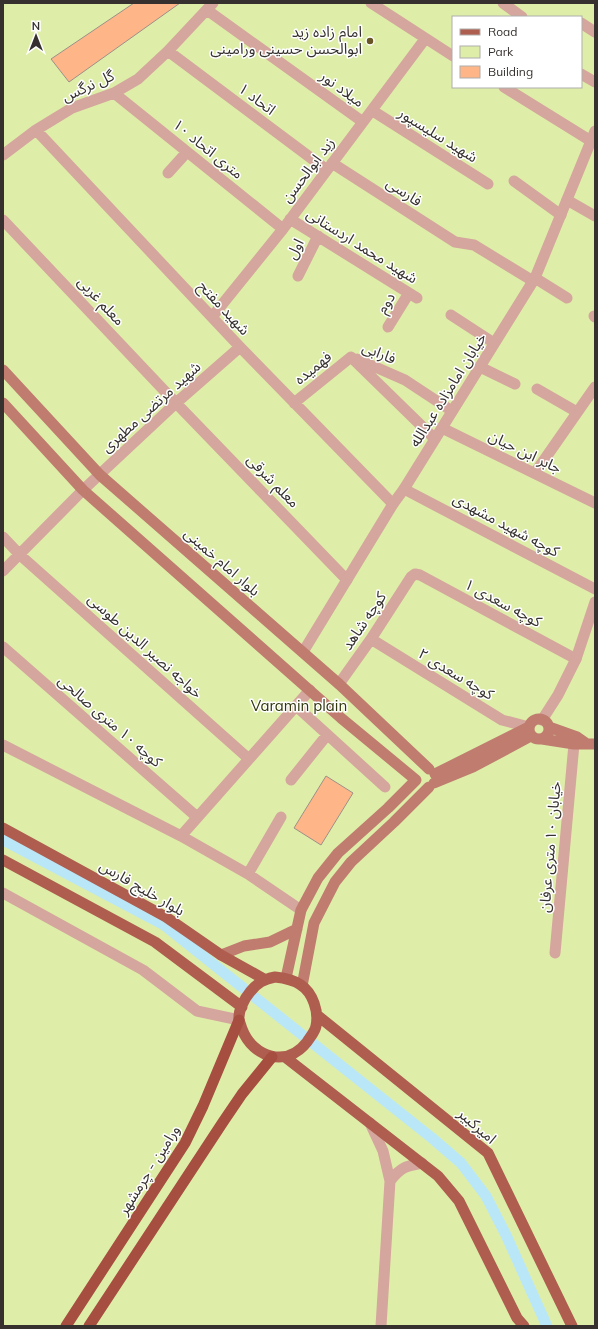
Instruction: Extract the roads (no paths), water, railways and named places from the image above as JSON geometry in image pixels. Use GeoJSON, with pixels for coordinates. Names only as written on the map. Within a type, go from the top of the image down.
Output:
{"type":"FeatureCollection","features":[{"type":"Feature","properties":{"kind":"highway","name":"ورامین - چرمشهر"},"geometry":{"type":"LineString","coordinates":[[66,1326],[185,1143],[203,1106],[239,1020]]}},
{"type":"Feature","properties":{"kind":"highway"},"geometry":{"type":"LineString","coordinates":[[89,1326],[234,1105],[272,1057]]}},
{"type":"Feature","properties":{"kind":"main road","name":"بلوار امام خمینی"},"geometry":{"type":"LineString","coordinates":[[3,370],[100,475],[339,684],[432,778]]}},
{"type":"Feature","properties":{"kind":"main road"},"geometry":{"type":"LineString","coordinates":[[3,403],[82,490],[310,690],[416,780],[420,786],[432,778],[473,767],[534,734],[546,735],[545,723]]}},
{"type":"Feature","properties":{"kind":"main road"},"geometry":{"type":"LineString","coordinates":[[534,734],[530,724],[535,720],[591,744]]}},
{"type":"Feature","properties":{"kind":"main road"},"geometry":{"type":"LineString","coordinates":[[534,734],[574,744],[591,744]]}},
{"type":"Feature","properties":{"kind":"main road"},"geometry":{"type":"LineString","coordinates":[[286,978],[301,910],[318,878],[338,853],[388,808],[416,780],[416,774],[420,770],[423,768],[432,778]]}},
{"type":"Feature","properties":{"kind":"main road"},"geometry":{"type":"LineString","coordinates":[[302,986],[314,923],[335,882],[351,862],[394,822],[432,778]]}},
{"type":"Feature","properties":{"kind":"main road","name":"بلوار خلیج فارس"},"geometry":{"type":"LineString","coordinates":[[3,828],[166,917],[221,955],[264,979]]}},
{"type":"Feature","properties":{"kind":"main road"},"geometry":{"type":"LineString","coordinates":[[3,860],[155,942],[242,1007]]}},
{"type":"Feature","properties":{"kind":"main road"},"geometry":{"type":"LineString","coordinates":[[221,955],[244,946],[270,942],[297,929]]}},
{"type":"Feature","properties":{"kind":"main road"},"geometry":{"type":"LineString","coordinates":[[275,977],[286,978],[302,986],[310,994],[315,1004],[317,1015],[316,1027],[312,1036],[296,1052],[285,1057],[272,1057],[262,1053],[249,1042],[239,1020],[246,997],[254,987],[264,979],[275,977]]}},
{"type":"Feature","properties":{"kind":"main road","name":"امیرکبیر"},"geometry":{"type":"LineString","coordinates":[[317,1015],[488,1153],[572,1326]]}},
{"type":"Feature","properties":{"kind":"main road"},"geometry":{"type":"LineString","coordinates":[[285,1057],[438,1176],[460,1201],[518,1318],[524,1326]]}},
{"type":"Feature","properties":{"kind":"street"},"geometry":{"type":"LineString","coordinates":[[371,3],[452,55]]}},
{"type":"Feature","properties":{"kind":"street"},"geometry":{"type":"LineString","coordinates":[[503,3],[521,16]]}},
{"type":"Feature","properties":{"kind":"street","name":"گل نرگس"},"geometry":{"type":"LineString","coordinates":[[3,155],[36,130],[72,108],[114,93],[138,79],[168,51],[210,6]]}},
{"type":"Feature","properties":{"kind":"street","name":"میلاد نور"},"geometry":{"type":"LineString","coordinates":[[210,6],[363,122]]}},
{"type":"Feature","properties":{"kind":"street"},"geometry":{"type":"LineString","coordinates":[[582,24],[595,32]]}},
{"type":"Feature","properties":{"kind":"street","name":"زید ابوالحسن"},"geometry":{"type":"LineString","coordinates":[[212,317],[283,229],[425,39]]}},
{"type":"Feature","properties":{"kind":"street","name":"اتحاد ۱"},"geometry":{"type":"LineString","coordinates":[[168,51],[330,167]]}},
{"type":"Feature","properties":{"kind":"street"},"geometry":{"type":"LineString","coordinates":[[582,75],[595,82]]}},
{"type":"Feature","properties":{"kind":"street"},"geometry":{"type":"LineString","coordinates":[[506,88],[593,136]]}},
{"type":"Feature","properties":{"kind":"street","name":"۱۰ متری اتحاد"},"geometry":{"type":"LineString","coordinates":[[114,93],[283,229]]}},
{"type":"Feature","properties":{"kind":"street","name":"شهید سلیسپور"},"geometry":{"type":"LineString","coordinates":[[372,110],[488,184]]}},
{"type":"Feature","properties":{"kind":"street","name":"شهید مفتح"},"geometry":{"type":"LineString","coordinates":[[36,130],[240,347],[393,504]]}},
{"type":"Feature","properties":{"kind":"street","name":"خیابان امامزاده عبدالله"},"geometry":{"type":"LineString","coordinates":[[303,652],[393,504],[404,489],[534,280],[593,136]]}},
{"type":"Feature","properties":{"kind":"street"},"geometry":{"type":"LineString","coordinates":[[168,173],[187,152]]}},
{"type":"Feature","properties":{"kind":"street","name":"فارسی"},"geometry":{"type":"LineString","coordinates":[[330,167],[455,242],[474,245],[567,298]]}},
{"type":"Feature","properties":{"kind":"street"},"geometry":{"type":"LineString","coordinates":[[514,181],[561,215]]}},
{"type":"Feature","properties":{"kind":"street"},"geometry":{"type":"LineString","coordinates":[[567,200],[595,216]]}},
{"type":"Feature","properties":{"kind":"street","name":"شهید محمد اردستانی"},"geometry":{"type":"LineString","coordinates":[[290,219],[413,296]]}},
{"type":"Feature","properties":{"kind":"street","name":"معلم غربی"},"geometry":{"type":"LineString","coordinates":[[3,220],[176,403]]}},
{"type":"Feature","properties":{"kind":"street","name":"اول"},"geometry":{"type":"LineString","coordinates":[[298,276],[318,236]]}},
{"type":"Feature","properties":{"kind":"street","name":"دوم"},"geometry":{"type":"LineString","coordinates":[[388,327],[413,296]]}},
{"type":"Feature","properties":{"kind":"street"},"geometry":{"type":"LineString","coordinates":[[450,315],[494,343]]}},
{"type":"Feature","properties":{"kind":"street","name":"شهید مرتضی مطهری"},"geometry":{"type":"LineString","coordinates":[[3,571],[82,490],[100,475],[176,403],[240,347]]}},
{"type":"Feature","properties":{"kind":"street","name":"فهمیده"},"geometry":{"type":"LineString","coordinates":[[294,403],[351,357]]}},
{"type":"Feature","properties":{"kind":"street","name":"فارابی"},"geometry":{"type":"LineString","coordinates":[[351,357],[405,380],[452,411]]}},
{"type":"Feature","properties":{"kind":"street","name":"فارابی"},"geometry":{"type":"LineString","coordinates":[[351,357],[435,439]]}},
{"type":"Feature","properties":{"kind":"street"},"geometry":{"type":"LineString","coordinates":[[480,367],[515,384]]}},
{"type":"Feature","properties":{"kind":"street"},"geometry":{"type":"LineString","coordinates":[[538,389],[577,412]]}},
{"type":"Feature","properties":{"kind":"street"},"geometry":{"type":"LineString","coordinates":[[535,473],[577,412],[593,393]]}},
{"type":"Feature","properties":{"kind":"street","name":"معلم شرقی"},"geometry":{"type":"LineString","coordinates":[[176,403],[347,580]]}},
{"type":"Feature","properties":{"kind":"street","name":"جابر ابن حیان"},"geometry":{"type":"LineString","coordinates":[[442,428],[595,503]]}},
{"type":"Feature","properties":{"kind":"street","name":"کوچه شهید مشهدی"},"geometry":{"type":"LineString","coordinates":[[404,489],[595,588]]}},
{"type":"Feature","properties":{"kind":"street","name":"خواجه نصیر الدین طوسی"},"geometry":{"type":"LineString","coordinates":[[3,537],[20,555],[249,759]]}},
{"type":"Feature","properties":{"kind":"street","name":"کوچه شاهد"},"geometry":{"type":"LineString","coordinates":[[339,684],[371,639],[411,577],[415,574]]}},
{"type":"Feature","properties":{"kind":"street","name":"کوچه سعدی ۱"},"geometry":{"type":"LineString","coordinates":[[415,574],[420,575],[576,659]]}},
{"type":"Feature","properties":{"kind":"street"},"geometry":{"type":"LineString","coordinates":[[545,723],[576,659],[595,602]]}},
{"type":"Feature","properties":{"kind":"street","name":"کوچه سعدی ۲"},"geometry":{"type":"LineString","coordinates":[[371,639],[502,720],[534,734]]}},
{"type":"Feature","properties":{"kind":"street","name":"کوچه ۱۰ متری صالحی"},"geometry":{"type":"LineString","coordinates":[[3,647],[197,817]]}},
{"type":"Feature","properties":{"kind":"street"},"geometry":{"type":"LineString","coordinates":[[181,836],[310,690]]}},
{"type":"Feature","properties":{"kind":"street"},"geometry":{"type":"LineString","coordinates":[[296,706],[385,787]]}},
{"type":"Feature","properties":{"kind":"street"},"geometry":{"type":"LineString","coordinates":[[291,780],[327,735]]}},
{"type":"Feature","properties":{"kind":"street","name":"خیابان ۱۰ متری عرفان"},"geometry":{"type":"LineString","coordinates":[[555,953],[574,744]]}},
{"type":"Feature","properties":{"kind":"street"},"geometry":{"type":"LineString","coordinates":[[3,745],[181,836],[248,874],[301,910]]}},
{"type":"Feature","properties":{"kind":"street"},"geometry":{"type":"LineString","coordinates":[[248,874],[281,817]]}},
{"type":"Feature","properties":{"kind":"street"},"geometry":{"type":"LineString","coordinates":[[3,893],[143,970],[197,1011],[239,1020]]}},
{"type":"Feature","properties":{"kind":"street"},"geometry":{"type":"LineString","coordinates":[[370,1123],[383,1151],[390,1181],[381,1326]]}},
{"type":"Feature","properties":{"kind":"street"},"geometry":{"type":"LineString","coordinates":[[390,1181],[404,1166],[422,1163]]}},
{"type":"Feature","properties":{"kind":"waterway"},"geometry":{"type":"LineString","coordinates":[[3,840],[164,925],[432,1138],[461,1163],[486,1196],[506,1235],[547,1326]]}},
{"type":"Feature","properties":{"kind":"place","name":"امام زاده زید ابوالحسن حسینی ورامینی"},"geometry":{"type":"Point","coordinates":[370,41]}},
{"type":"Feature","properties":{"kind":"park label","name":"Varamin plain"},"geometry":{"type":"Point","coordinates":[299,706]}}]}
